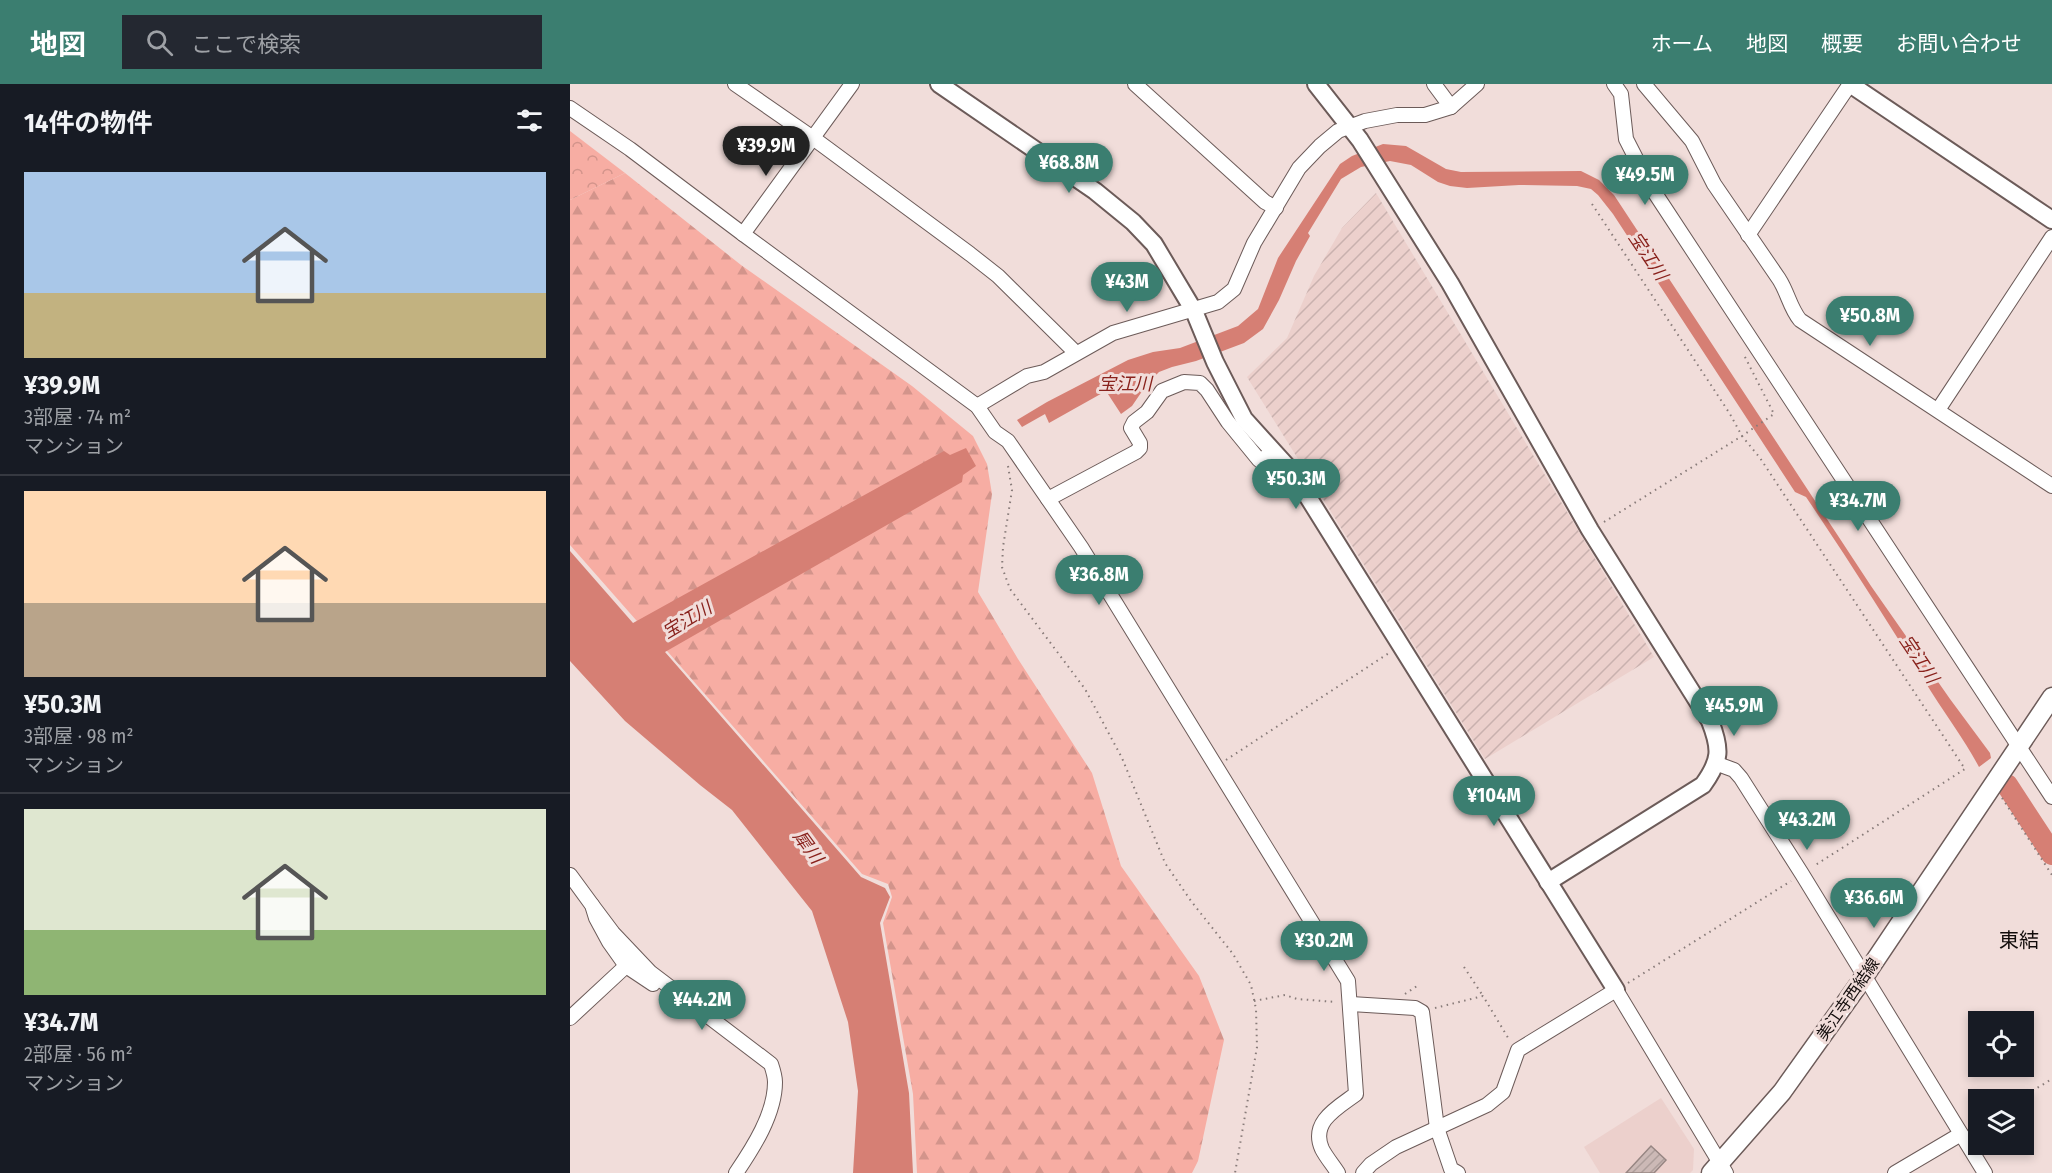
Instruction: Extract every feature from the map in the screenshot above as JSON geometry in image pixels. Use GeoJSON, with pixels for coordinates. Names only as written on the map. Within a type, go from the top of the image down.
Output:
{"type":"FeatureCollection","features":[{"type":"Feature","properties":{"kind":"main road","name":"美江寺西結線"},"geometry":{"type":"LineString","coordinates":[[1719,1170],[1782,1092],[1864,977],[2018,747],[2050,705]]}},
{"type":"Feature","properties":{"kind":"street"},"geometry":{"type":"LineString","coordinates":[[735,84],[813,138],[998,276],[1076,353]]}},
{"type":"Feature","properties":{"kind":"street"},"geometry":{"type":"LineString","coordinates":[[743,234],[852,84]]}},
{"type":"Feature","properties":{"kind":"street"},"geometry":{"type":"LineString","coordinates":[[939,84],[1095,191],[1133,222],[1154,244],[1195,315],[1215,362],[1244,419],[1293,473],[1616,990],[1719,1170]]}},
{"type":"Feature","properties":{"kind":"street"},"geometry":{"type":"LineString","coordinates":[[1135,84],[1265,201],[1276,208]]}},
{"type":"Feature","properties":{"kind":"street"},"geometry":{"type":"LineString","coordinates":[[1316,84],[1354,133],[1450,283],[1590,530],[1710,721],[1718,742],[1714,770],[1702,785],[1548,882]]}},
{"type":"Feature","properties":{"kind":"street"},"geometry":{"type":"LineString","coordinates":[[1434,84],[1451,107]]}},
{"type":"Feature","properties":{"kind":"street"},"geometry":{"type":"LineString","coordinates":[[977,406],[1027,376],[1044,372],[1113,333],[1195,315],[1218,302],[1234,289],[1254,243],[1299,168],[1320,146],[1338,131],[1354,133],[1397,115],[1425,115],[1451,107],[1476,84]]}},
{"type":"Feature","properties":{"kind":"street"},"geometry":{"type":"LineString","coordinates":[[1614,84],[1621,93],[1626,139],[1649,184],[2052,796]]}},
{"type":"Feature","properties":{"kind":"street"},"geometry":{"type":"LineString","coordinates":[[1644,84],[1692,141],[1714,184],[1779,279],[1788,294],[1792,310],[1800,320],[2052,486]]}},
{"type":"Feature","properties":{"kind":"street"},"geometry":{"type":"LineString","coordinates":[[1748,235],[1850,84],[2052,219]]}},
{"type":"Feature","properties":{"kind":"street"},"geometry":{"type":"LineString","coordinates":[[570,108],[630,149],[977,406],[995,432],[1008,441],[1081,547],[1348,981],[1356,1094],[1326,1115],[1318,1133],[1322,1149],[1338,1173]]}},
{"type":"Feature","properties":{"kind":"street"},"geometry":{"type":"LineString","coordinates":[[1938,410],[2052,237]]}},
{"type":"Feature","properties":{"kind":"street"},"geometry":{"type":"LineString","coordinates":[[1048,499],[1136,452],[1140,448],[1140,443],[1131,428],[1134,422],[1147,412],[1162,391],[1184,382],[1200,383],[1207,390],[1227,422],[1258,460],[1275,453]]}},
{"type":"Feature","properties":{"kind":"street"},"geometry":{"type":"LineString","coordinates":[[1716,763],[1734,770],[1742,778],[1985,1173]]}},
{"type":"Feature","properties":{"kind":"street"},"geometry":{"type":"LineString","coordinates":[[572,877],[613,933],[638,961],[771,1064],[776,1082],[769,1114],[755,1144],[736,1173]]}},
{"type":"Feature","properties":{"kind":"street"},"geometry":{"type":"LineString","coordinates":[[592,905],[609,942],[626,966],[677,1000],[695,1006]]}},
{"type":"Feature","properties":{"kind":"street"},"geometry":{"type":"LineString","coordinates":[[570,1018],[626,966]]}},
{"type":"Feature","properties":{"kind":"street"},"geometry":{"type":"LineString","coordinates":[[1363,1173],[1371,1164],[1396,1147],[1487,1105],[1503,1092],[1518,1050],[1616,990]]}},
{"type":"Feature","properties":{"kind":"street"},"geometry":{"type":"LineString","coordinates":[[1351,1004],[1415,1008],[1422,1012],[1437,1128],[1451,1169],[1458,1173]]}},
{"type":"Feature","properties":{"kind":"street"},"geometry":{"type":"LineString","coordinates":[[1895,1173],[1961,1134]]}},
{"type":"Feature","properties":{"kind":"path"},"geometry":{"type":"LineString","coordinates":[[1592,204],[1730,414],[1742,436],[1760,458],[1965,769],[1616,990]]}},
{"type":"Feature","properties":{"kind":"path"},"geometry":{"type":"LineString","coordinates":[[1590,530],[1774,414],[1741,349]]}},
{"type":"Feature","properties":{"kind":"path"},"geometry":{"type":"LineString","coordinates":[[1008,465],[1012,490],[1002,567],[1010,589],[1085,689],[1122,758],[1165,863],[1191,901],[1233,954],[1251,985],[1257,1047],[1235,1173]]}},
{"type":"Feature","properties":{"kind":"path"},"geometry":{"type":"LineString","coordinates":[[1216,766],[1401,645]]}},
{"type":"Feature","properties":{"kind":"path"},"geometry":{"type":"LineString","coordinates":[[2001,795],[2052,875]]}},
{"type":"Feature","properties":{"kind":"path"},"geometry":{"type":"LineString","coordinates":[[1464,967],[1512,1045],[1518,1050]]}},
{"type":"Feature","properties":{"kind":"path"},"geometry":{"type":"LineString","coordinates":[[1254,1001],[1285,995],[1297,999],[1351,1004]]}},
{"type":"Feature","properties":{"kind":"path"},"geometry":{"type":"LineString","coordinates":[[1422,1012],[1483,996]]}},
{"type":"Feature","properties":{"kind":"path"},"geometry":{"type":"LineString","coordinates":[[2034,1090],[2052,1079]]}},
{"type":"Feature","properties":{"kind":"shaded area"},"geometry":{"type":"Polygon","coordinates":[[[1376,193],[1654,657],[1485,759],[1247,377],[1287,338],[1314,276],[1342,228],[1376,193]]]}},
{"type":"Feature","properties":{"kind":"shaded area"},"geometry":{"type":"Polygon","coordinates":[[[1661,1098],[1694,1149],[1693,1170],[1690,1173],[1600,1173],[1584,1147],[1661,1098]]]}},
{"type":"Feature","properties":{"kind":"green space"},"geometry":{"type":"Polygon","coordinates":[[[570,131],[625,173],[570,200],[570,131]]]}},
{"type":"Feature","properties":{"kind":"green space"},"geometry":{"type":"Polygon","coordinates":[[[625,173],[741,265],[912,386],[973,436],[987,464],[992,494],[978,592],[1018,659],[1092,773],[1121,866],[1199,976],[1224,1040],[1198,1161],[1192,1173],[917,1173],[913,1094],[883,923],[892,897],[888,884],[862,874],[668,652],[636,620],[570,545],[570,200],[625,173]]]}},
{"type":"Feature","properties":{"kind":"water","name":"宝江川"},"geometry":{"type":"Polygon","coordinates":[[[1383,144],[1406,146],[1446,169],[1461,172],[1581,171],[1599,180],[1614,195],[1871,586],[1990,753],[1991,758],[1979,767],[1806,497],[1795,492],[1613,214],[1591,189],[1577,186],[1519,185],[1467,188],[1438,182],[1411,165],[1390,161],[1361,167],[1341,179],[1308,233],[1310,236],[1263,329],[1244,343],[1159,372],[1147,384],[1132,406],[1121,414],[1106,391],[1049,423],[1045,414],[1022,427],[1017,420],[1128,360],[1153,352],[1180,348],[1238,326],[1258,309],[1278,258],[1340,164],[1352,156],[1383,144]]]}},
{"type":"Feature","properties":{"kind":"water","name":"犀川"},"geometry":{"type":"Polygon","coordinates":[[[966,448],[976,466],[963,475],[962,482],[665,652],[861,877],[885,888],[890,897],[880,923],[909,1093],[913,1173],[853,1173],[858,1091],[848,1022],[812,911],[732,810],[625,721],[570,661],[570,551],[633,623],[944,451],[950,455],[966,448]]]}},
{"type":"Feature","properties":{"kind":"building"},"geometry":{"type":"Polygon","coordinates":[[[1651,1146],[1666,1160],[1654,1173],[1626,1173],[1651,1146]]]}},
{"type":"Feature","properties":{"kind":"waterway","name":"宝江川"},"geometry":{"type":"LineString","coordinates":[[2007,785],[2052,854]]}},
{"type":"Feature","properties":{"kind":"district","name":"東結"},"geometry":{"type":"Point","coordinates":[2019,940]}}]}
